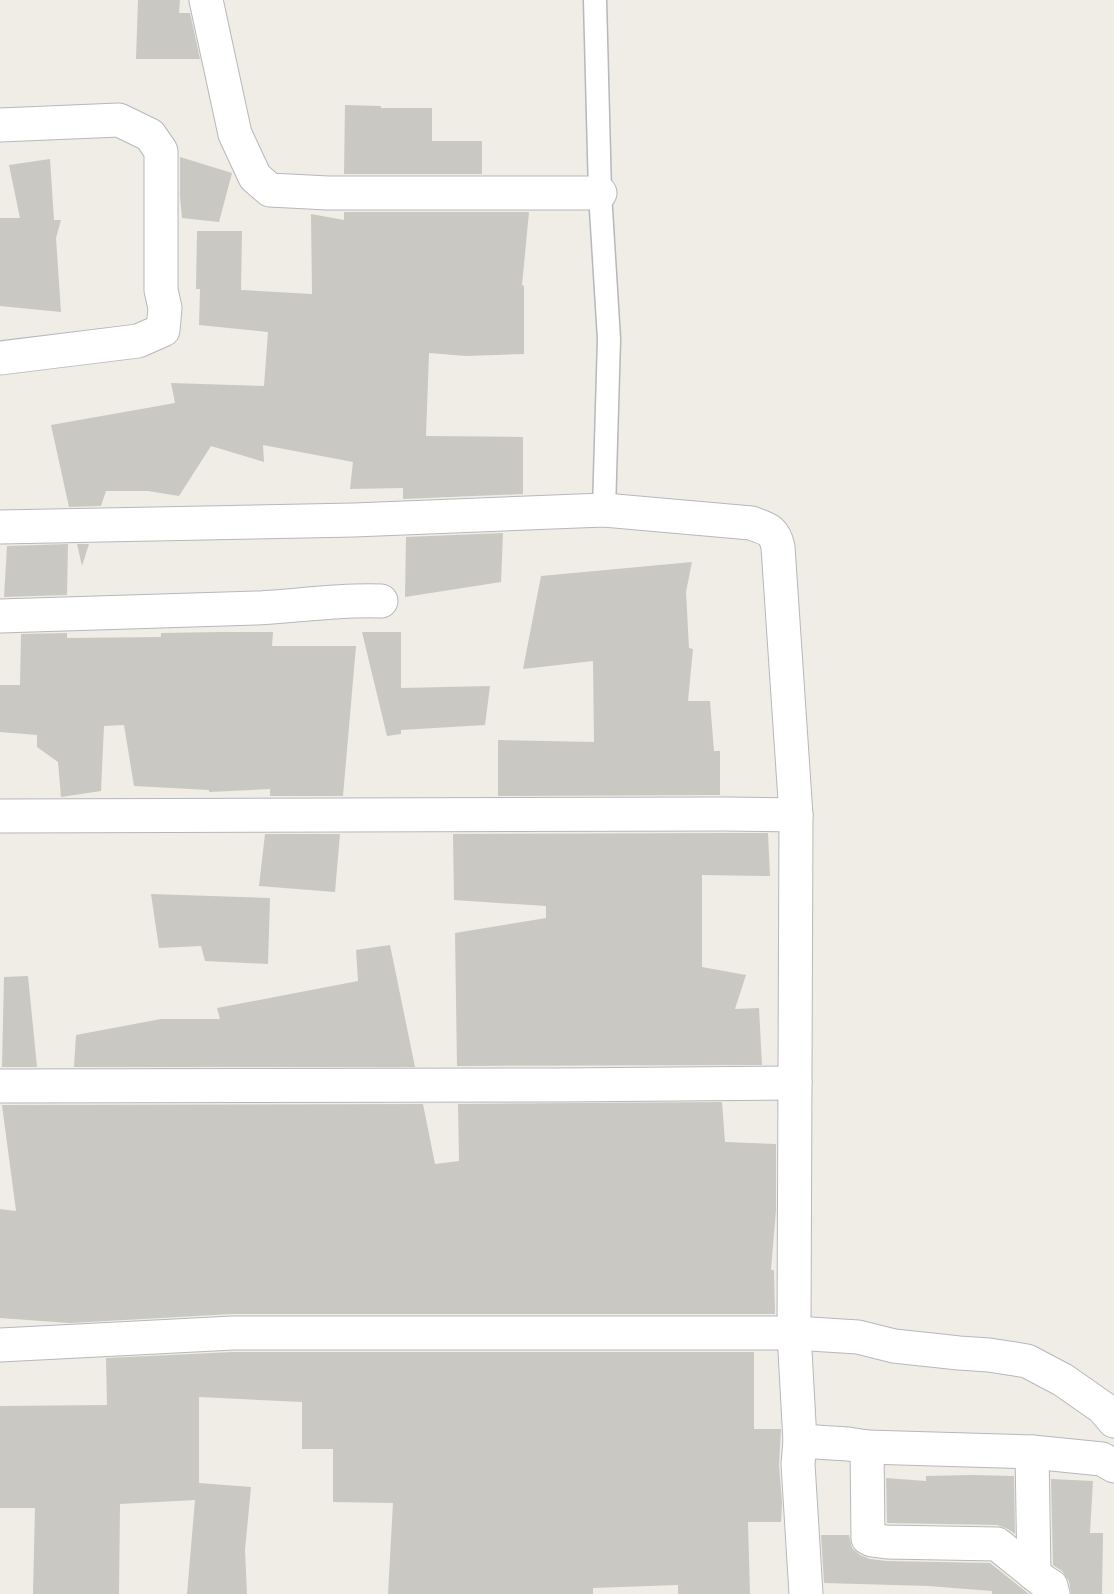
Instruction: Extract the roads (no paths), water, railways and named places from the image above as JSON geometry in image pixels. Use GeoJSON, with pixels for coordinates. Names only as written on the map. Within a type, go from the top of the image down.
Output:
{"type":"FeatureCollection","features":[{"type":"Feature","properties":{"kind":"street"},"geometry":{"type":"LineString","coordinates":[[206,0],[235,134],[255,177],[270,190],[328,193],[600,193]]}},
{"type":"Feature","properties":{"kind":"street"},"geometry":{"type":"LineString","coordinates":[[0,124],[119,120],[150,135],[161,151],[161,290],[165,308],[163,330],[138,341],[0,358]]}},
{"type":"Feature","properties":{"kind":"street"},"geometry":{"type":"LineString","coordinates":[[0,526],[354,520],[604,510],[751,524],[771,531],[775,537],[779,559],[796,815],[794,1332],[800,1441],[798,1464],[806,1594]]}},
{"type":"Feature","properties":{"kind":"street"},"geometry":{"type":"LineString","coordinates":[[0,616],[260,608],[356,600],[381,601]]}},
{"type":"Feature","properties":{"kind":"street"},"geometry":{"type":"LineString","coordinates":[[0,816],[796,815]]}},
{"type":"Feature","properties":{"kind":"street"},"geometry":{"type":"LineString","coordinates":[[0,1086],[795,1083]]}},
{"type":"Feature","properties":{"kind":"street"},"geometry":{"type":"LineString","coordinates":[[0,1345],[233,1333],[794,1332],[858,1338],[894,1346],[1027,1361],[1063,1380],[1103,1408],[1114,1421]]}},
{"type":"Feature","properties":{"kind":"street"},"geometry":{"type":"LineString","coordinates":[[800,1441],[867,1447],[1032,1452],[1102,1459],[1114,1466]]}},
{"type":"Feature","properties":{"kind":"street"},"geometry":{"type":"LineString","coordinates":[[867,1447],[868,1538],[886,1542],[997,1544],[1044,1584]]}},
{"type":"Feature","properties":{"kind":"street"},"geometry":{"type":"LineString","coordinates":[[1032,1452],[1044,1584]]}},
{"type":"Feature","properties":{"kind":"lane"},"geometry":{"type":"LineString","coordinates":[[595,0],[600,193],[609,339],[604,510]]}}]}
